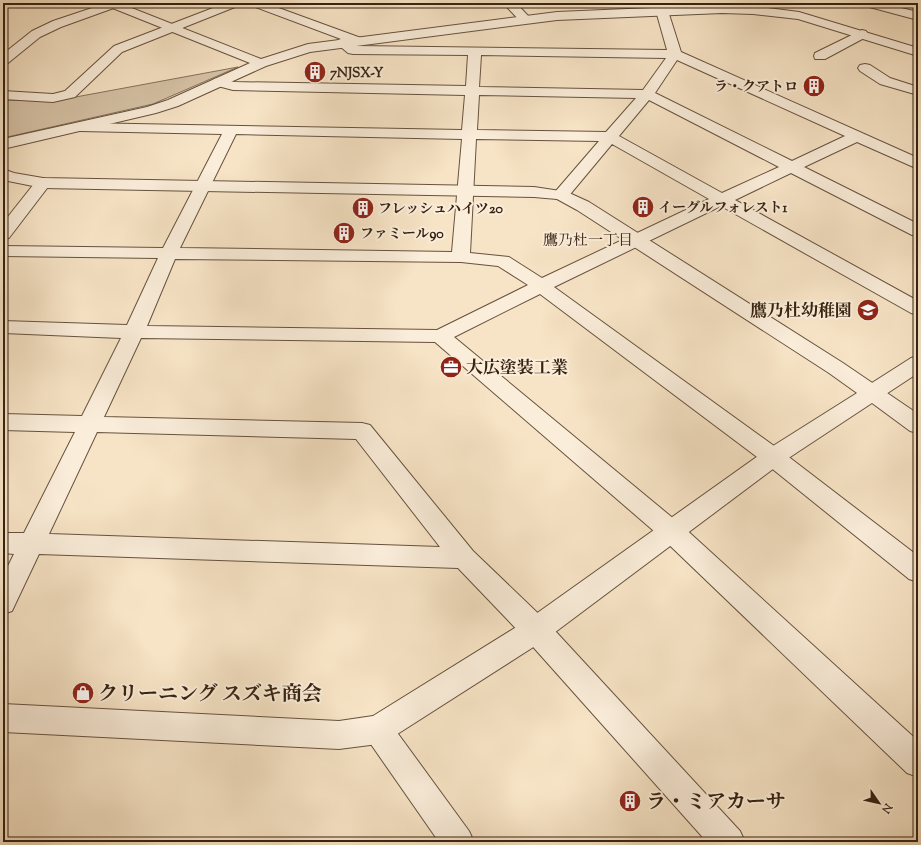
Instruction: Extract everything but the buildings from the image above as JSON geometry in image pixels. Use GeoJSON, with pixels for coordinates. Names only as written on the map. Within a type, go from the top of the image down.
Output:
{"type":"FeatureCollection","features":[{"type":"Feature","properties":{"kind":"street"},"geometry":{"type":"LineString","coordinates":[[3,95],[53,98],[70,94],[118,49],[236,3]]}},
{"type":"Feature","properties":{"kind":"street"},"geometry":{"type":"LineString","coordinates":[[254,3],[357,41]]}},
{"type":"Feature","properties":{"kind":"street"},"geometry":{"type":"LineString","coordinates":[[509,3],[526,20]]}},
{"type":"Feature","properties":{"kind":"street"},"geometry":{"type":"LineString","coordinates":[[866,3],[918,16]]}},
{"type":"Feature","properties":{"kind":"street"},"geometry":{"type":"LineString","coordinates":[[3,60],[36,34],[57,24],[114,4],[261,63]]}},
{"type":"Feature","properties":{"kind":"street"},"geometry":{"type":"LineString","coordinates":[[799,16],[811,7]]}},
{"type":"Feature","properties":{"kind":"street"},"geometry":{"type":"LineString","coordinates":[[3,144],[151,110],[173,103],[261,63],[308,48],[557,16],[722,8],[753,10],[799,16],[918,52]]}},
{"type":"Feature","properties":{"kind":"street"},"geometry":{"type":"LineString","coordinates":[[662,11],[675,54]]}},
{"type":"Feature","properties":{"kind":"street"},"geometry":{"type":"LineString","coordinates":[[820,56],[862,34]]}},
{"type":"Feature","properties":{"kind":"street"},"geometry":{"type":"LineString","coordinates":[[342,43],[353,50],[675,54],[918,164]]}},
{"type":"Feature","properties":{"kind":"street"},"geometry":{"type":"LineString","coordinates":[[460,257],[476,51]]}},
{"type":"Feature","properties":{"kind":"street"},"geometry":{"type":"LineString","coordinates":[[561,194],[648,94],[675,54]]}},
{"type":"Feature","properties":{"kind":"street"},"geometry":{"type":"LineString","coordinates":[[865,68],[886,81],[917,95]]}},
{"type":"Feature","properties":{"kind":"street"},"geometry":{"type":"LineString","coordinates":[[219,82],[233,86],[648,94],[918,231]]}},
{"type":"Feature","properties":{"kind":"street"},"geometry":{"type":"LineString","coordinates":[[80,127],[610,137],[918,309]]}},
{"type":"Feature","properties":{"kind":"street"},"geometry":{"type":"LineString","coordinates":[[3,603],[134,332],[169,252],[231,130]]}},
{"type":"Feature","properties":{"kind":"street"},"geometry":{"type":"LineString","coordinates":[[3,327],[134,332],[440,336],[635,240],[858,136]]}},
{"type":"Feature","properties":{"kind":"street"},"geometry":{"type":"LineString","coordinates":[[3,174],[10,177],[43,183],[466,190],[561,194],[836,368],[918,425]]}},
{"type":"Feature","properties":{"kind":"street"},"geometry":{"type":"LineString","coordinates":[[3,234],[43,183]]}},
{"type":"Feature","properties":{"kind":"street"},"geometry":{"type":"LineString","coordinates":[[3,251],[460,257],[503,261],[541,286],[772,457],[918,572]]}},
{"type":"Feature","properties":{"kind":"street"},"geometry":{"type":"LineString","coordinates":[[440,336],[672,531],[918,762]]}},
{"type":"Feature","properties":{"kind":"street"},"geometry":{"type":"LineString","coordinates":[[3,718],[339,735],[378,730],[536,630],[772,457],[918,363]]}},
{"type":"Feature","properties":{"kind":"street"},"geometry":{"type":"LineString","coordinates":[[3,422],[362,431],[464,558],[536,630],[729,842]]}},
{"type":"Feature","properties":{"kind":"street"},"geometry":{"type":"LineString","coordinates":[[3,543],[464,558]]}},
{"type":"Feature","properties":{"kind":"street"},"geometry":{"type":"LineString","coordinates":[[378,730],[458,842]]}},
{"type":"Feature","properties":{"kind":"shaded area"},"geometry":{"type":"Polygon","coordinates":[[[238,67],[153,104],[3,138],[3,100],[54,101],[238,67]]]}},
{"type":"Feature","properties":{"kind":"place","name":"7NJSX-Y"},"geometry":{"type":"Point","coordinates":[315,72]}},
{"type":"Feature","properties":{"kind":"place","name":"ラ・クアトロ"},"geometry":{"type":"Point","coordinates":[814,86]}},
{"type":"Feature","properties":{"kind":"place","name":"イーグルフォレスト1"},"geometry":{"type":"Point","coordinates":[643,207]}},
{"type":"Feature","properties":{"kind":"place","name":"フレッシュハイツ20"},"geometry":{"type":"Point","coordinates":[363,208]}},
{"type":"Feature","properties":{"kind":"place","name":"ファミール90"},"geometry":{"type":"Point","coordinates":[344,233]}},
{"type":"Feature","properties":{"kind":"place","name":"鷹乃杜幼稚園"},"geometry":{"type":"Point","coordinates":[868,310]}},
{"type":"Feature","properties":{"kind":"place","name":"大広塗装工業"},"geometry":{"type":"Point","coordinates":[451,367]}},
{"type":"Feature","properties":{"kind":"place","name":"クリーニング スズキ商会"},"geometry":{"type":"Point","coordinates":[83,693]}},
{"type":"Feature","properties":{"kind":"place","name":"ラ・ミアカーサ"},"geometry":{"type":"Point","coordinates":[630,801]}},
{"type":"Feature","properties":{"kind":"district","name":"鷹乃杜一丁目"},"geometry":{"type":"Point","coordinates":[588,240]}}]}
